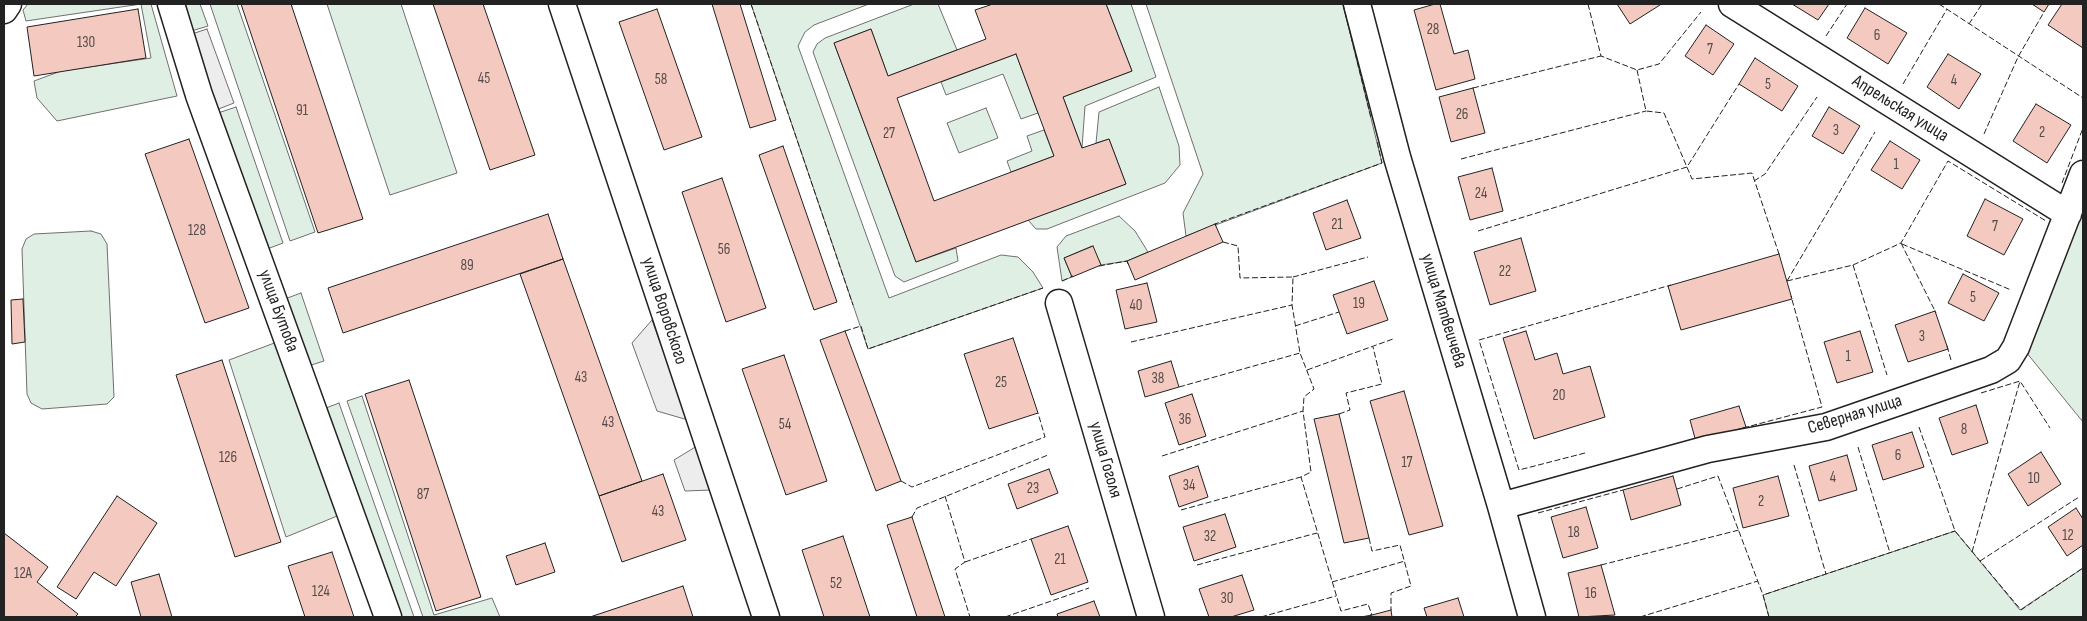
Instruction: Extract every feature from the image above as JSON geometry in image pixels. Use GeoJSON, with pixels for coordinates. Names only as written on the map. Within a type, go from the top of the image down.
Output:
{"type":"FeatureCollection","features":[{"type":"Feature","properties":{"kind":"street"},"geometry":{"type":"LineString","coordinates":[[4,10],[8,4]]}},
{"type":"Feature","properties":{"kind":"street","name":"улица Бутова"},"geometry":{"type":"LineString","coordinates":[[171,4],[199,95],[388,617]]}},
{"type":"Feature","properties":{"kind":"street","name":"улица Воровского"},"geometry":{"type":"LineString","coordinates":[[562,4],[766,617]]}},
{"type":"Feature","properties":{"kind":"street","name":"улица Матвеичева"},"geometry":{"type":"LineString","coordinates":[[1357,4],[1397,157],[1502,506],[1532,617]]}},
{"type":"Feature","properties":{"kind":"street","name":"Апрельская улица"},"geometry":{"type":"LineString","coordinates":[[1732,4],[2068,214]]}},
{"type":"Feature","properties":{"kind":"street","name":"Северная улица"},"geometry":{"type":"LineString","coordinates":[[1502,506],[1708,449],[1826,427],[1991,370],[2008,360],[2016,347],[2083,174]]}},
{"type":"Feature","properties":{"kind":"street","name":"улица Гоголя"},"geometry":{"type":"LineString","coordinates":[[1059,303],[1151,617]]}},
{"type":"Feature","properties":{"kind":"green space"},"geometry":{"type":"Polygon","coordinates":[[[28,4],[141,4],[26,21],[23,10],[28,4]]]}},
{"type":"Feature","properties":{"kind":"green space"},"geometry":{"type":"Polygon","coordinates":[[[141,4],[151,4],[177,96],[57,121],[37,98],[34,81],[61,71],[151,58],[141,4]]]}},
{"type":"Feature","properties":{"kind":"green space"},"geometry":{"type":"Polygon","coordinates":[[[179,4],[200,4],[208,26],[188,32],[179,4]]]}},
{"type":"Feature","properties":{"kind":"green space"},"geometry":{"type":"Polygon","coordinates":[[[210,4],[237,4],[315,232],[290,241],[210,4]]]}},
{"type":"Feature","properties":{"kind":"green space"},"geometry":{"type":"Polygon","coordinates":[[[327,4],[401,4],[457,173],[390,195],[327,4]]]}},
{"type":"Feature","properties":{"kind":"green space"},"geometry":{"type":"Polygon","coordinates":[[[751,4],[869,4],[814,25],[805,32],[798,46],[889,298],[1001,255],[1018,257],[1033,272],[1043,288],[868,349],[751,4]]]}},
{"type":"Feature","properties":{"kind":"green space"},"geometry":{"type":"Polygon","coordinates":[[[914,4],[938,4],[957,50],[888,76],[871,29],[834,43],[916,262],[956,248],[958,261],[904,282],[895,276],[813,52],[817,44],[825,38],[914,4]]]}},
{"type":"Feature","properties":{"kind":"green space"},"geometry":{"type":"Polygon","coordinates":[[[1106,4],[1131,4],[1156,77],[1085,106],[1082,148],[1063,97],[1132,71],[1106,4]]]}},
{"type":"Feature","properties":{"kind":"green space"},"geometry":{"type":"Polygon","coordinates":[[[1146,4],[1343,4],[1382,163],[1186,236],[1183,213],[1203,174],[1146,4]]]}},
{"type":"Feature","properties":{"kind":"green space"},"geometry":{"type":"Polygon","coordinates":[[[1016,54],[1038,113],[1021,119],[1003,74],[946,95],[941,82],[1016,54]]]}},
{"type":"Feature","properties":{"kind":"green space"},"geometry":{"type":"Polygon","coordinates":[[[1159,87],[1179,146],[1180,165],[1165,183],[1047,229],[1036,229],[1028,220],[1126,184],[1109,139],[1096,143],[1099,112],[1159,87]]]}},
{"type":"Feature","properties":{"kind":"green space"},"geometry":{"type":"Polygon","coordinates":[[[236,107],[283,243],[262,251],[215,114],[236,107]]]}},
{"type":"Feature","properties":{"kind":"green space"},"geometry":{"type":"Polygon","coordinates":[[[986,108],[998,138],[959,153],[947,123],[986,108]]]}},
{"type":"Feature","properties":{"kind":"green space"},"geometry":{"type":"Polygon","coordinates":[[[1044,130],[1054,156],[1011,172],[1007,161],[1032,151],[1027,136],[1044,130]]]}},
{"type":"Feature","properties":{"kind":"green space"},"geometry":{"type":"Polygon","coordinates":[[[2083,199],[2083,422],[2026,352],[2083,199]]]}},
{"type":"Feature","properties":{"kind":"green space"},"geometry":{"type":"Polygon","coordinates":[[[1119,216],[1135,231],[1148,252],[1127,261],[1101,265],[1092,246],[1064,258],[1072,277],[1062,281],[1057,247],[1066,236],[1119,216]]]}},
{"type":"Feature","properties":{"kind":"green space"},"geometry":{"type":"Polygon","coordinates":[[[91,231],[101,234],[107,244],[114,397],[107,404],[42,409],[31,403],[27,394],[22,249],[26,239],[34,234],[91,231]]]}},
{"type":"Feature","properties":{"kind":"green space"},"geometry":{"type":"Polygon","coordinates":[[[301,293],[324,361],[305,367],[282,300],[301,293]]]}},
{"type":"Feature","properties":{"kind":"green space"},"geometry":{"type":"Polygon","coordinates":[[[277,342],[342,514],[286,537],[229,360],[277,342]]]}},
{"type":"Feature","properties":{"kind":"green space"},"geometry":{"type":"Polygon","coordinates":[[[362,396],[434,615],[492,598],[500,617],[423,617],[347,401],[362,396]]]}},
{"type":"Feature","properties":{"kind":"green space"},"geometry":{"type":"Polygon","coordinates":[[[339,403],[414,617],[393,617],[321,410],[339,403]]]}},
{"type":"Feature","properties":{"kind":"green space"},"geometry":{"type":"Polygon","coordinates":[[[1955,531],[2020,610],[2083,568],[2083,617],[1769,617],[1763,595],[1955,531]]]}},
{"type":"Feature","properties":{"kind":"shaded area"},"geometry":{"type":"Polygon","coordinates":[[[207,29],[234,103],[216,110],[189,35],[207,29]]]}},
{"type":"Feature","properties":{"kind":"shaded area"},"geometry":{"type":"Polygon","coordinates":[[[652,320],[688,420],[657,411],[632,343],[652,320]]]}},
{"type":"Feature","properties":{"kind":"shaded area"},"geometry":{"type":"Polygon","coordinates":[[[697,446],[712,490],[685,491],[674,460],[697,446]]]}},
{"type":"Feature","properties":{"kind":"building"},"geometry":{"type":"Polygon","coordinates":[[[241,4],[291,4],[363,219],[318,233],[241,4]]]}},
{"type":"Feature","properties":{"kind":"building"},"geometry":{"type":"Polygon","coordinates":[[[433,4],[483,4],[535,155],[490,170],[433,4]]]}},
{"type":"Feature","properties":{"kind":"building"},"geometry":{"type":"Polygon","coordinates":[[[712,4],[740,4],[776,120],[750,128],[712,4]]]}},
{"type":"Feature","properties":{"kind":"building"},"geometry":{"type":"Polygon","coordinates":[[[993,4],[1106,4],[1132,71],[1063,97],[1082,148],[1109,139],[1126,184],[916,262],[834,43],[871,29],[888,76],[986,39],[975,10],[993,4]],[[1016,54],[897,98],[934,201],[1054,156],[1016,54]]]}},
{"type":"Feature","properties":{"kind":"building"},"geometry":{"type":"Polygon","coordinates":[[[1440,4],[1454,54],[1468,50],[1475,79],[1436,90],[1414,10],[1440,4]]]}},
{"type":"Feature","properties":{"kind":"building"},"geometry":{"type":"Polygon","coordinates":[[[1617,4],[1659,4],[1660,5],[1630,24],[1617,4]]]}},
{"type":"Feature","properties":{"kind":"building"},"geometry":{"type":"Polygon","coordinates":[[[1792,4],[1829,4],[1818,20],[1792,4]]]}},
{"type":"Feature","properties":{"kind":"building"},"geometry":{"type":"Polygon","coordinates":[[[2032,4],[2049,4],[2044,12],[2032,4]]]}},
{"type":"Feature","properties":{"kind":"building"},"geometry":{"type":"Polygon","coordinates":[[[2062,4],[2083,4],[2083,48],[2048,25],[2062,4]]]}},
{"type":"Feature","properties":{"kind":"building"},"geometry":{"type":"Polygon","coordinates":[[[1865,8],[1907,33],[1888,64],[1847,38],[1865,8]]]}},
{"type":"Feature","properties":{"kind":"building"},"geometry":{"type":"Polygon","coordinates":[[[138,9],[146,58],[34,76],[27,27],[138,9]]]}},
{"type":"Feature","properties":{"kind":"building"},"geometry":{"type":"Polygon","coordinates":[[[657,9],[702,137],[664,150],[619,22],[657,9]]]}},
{"type":"Feature","properties":{"kind":"building"},"geometry":{"type":"Polygon","coordinates":[[[1706,25],[1734,44],[1713,75],[1685,56],[1706,25]]]}},
{"type":"Feature","properties":{"kind":"building"},"geometry":{"type":"Polygon","coordinates":[[[1948,54],[1981,74],[1959,109],[1927,87],[1948,54]]]}},
{"type":"Feature","properties":{"kind":"building"},"geometry":{"type":"Polygon","coordinates":[[[1755,58],[1798,86],[1782,111],[1739,84],[1755,58]]]}},
{"type":"Feature","properties":{"kind":"building"},"geometry":{"type":"Polygon","coordinates":[[[1473,88],[1485,133],[1451,142],[1439,97],[1473,88]]]}},
{"type":"Feature","properties":{"kind":"building"},"geometry":{"type":"Polygon","coordinates":[[[2036,104],[2071,125],[2047,163],[2013,141],[2036,104]]]}},
{"type":"Feature","properties":{"kind":"building"},"geometry":{"type":"Polygon","coordinates":[[[1829,107],[1860,126],[1843,154],[1812,136],[1829,107]]]}},
{"type":"Feature","properties":{"kind":"building"},"geometry":{"type":"Polygon","coordinates":[[[189,139],[249,308],[205,323],[145,154],[189,139]]]}},
{"type":"Feature","properties":{"kind":"building"},"geometry":{"type":"Polygon","coordinates":[[[1890,141],[1920,160],[1902,189],[1871,170],[1890,141]]]}},
{"type":"Feature","properties":{"kind":"building"},"geometry":{"type":"Polygon","coordinates":[[[783,146],[837,302],[814,310],[759,155],[783,146]]]}},
{"type":"Feature","properties":{"kind":"building"},"geometry":{"type":"Polygon","coordinates":[[[1492,168],[1503,211],[1470,220],[1458,177],[1492,168]]]}},
{"type":"Feature","properties":{"kind":"building"},"geometry":{"type":"Polygon","coordinates":[[[722,178],[766,308],[726,322],[682,192],[722,178]]]}},
{"type":"Feature","properties":{"kind":"building"},"geometry":{"type":"Polygon","coordinates":[[[1985,199],[2023,219],[2004,255],[1967,236],[1985,199]]]}},
{"type":"Feature","properties":{"kind":"building"},"geometry":{"type":"Polygon","coordinates":[[[1347,200],[1361,238],[1326,250],[1313,213],[1347,200]]]}},
{"type":"Feature","properties":{"kind":"building"},"geometry":{"type":"Polygon","coordinates":[[[548,214],[563,259],[343,333],[328,288],[548,214]]]}},
{"type":"Feature","properties":{"kind":"building"},"geometry":{"type":"Polygon","coordinates":[[[1215,224],[1223,242],[1135,280],[1127,261],[1215,224]]]}},
{"type":"Feature","properties":{"kind":"building"},"geometry":{"type":"Polygon","coordinates":[[[1521,238],[1536,291],[1490,305],[1474,252],[1521,238]]]}},
{"type":"Feature","properties":{"kind":"building"},"geometry":{"type":"Polygon","coordinates":[[[1093,246],[1101,265],[1072,277],[1064,258],[1093,246]]]}},
{"type":"Feature","properties":{"kind":"building"},"geometry":{"type":"Polygon","coordinates":[[[1779,254],[1792,299],[1681,330],[1668,286],[1779,254]]]}},
{"type":"Feature","properties":{"kind":"building"},"geometry":{"type":"Polygon","coordinates":[[[563,259],[642,481],[599,496],[520,274],[563,259]]]}},
{"type":"Feature","properties":{"kind":"building"},"geometry":{"type":"Polygon","coordinates":[[[1963,274],[1999,293],[1984,321],[1948,303],[1963,274]]]}},
{"type":"Feature","properties":{"kind":"building"},"geometry":{"type":"Polygon","coordinates":[[[1374,281],[1388,320],[1347,334],[1333,295],[1374,281]]]}},
{"type":"Feature","properties":{"kind":"building"},"geometry":{"type":"Polygon","coordinates":[[[1147,283],[1157,322],[1125,329],[1116,290],[1147,283]]]}},
{"type":"Feature","properties":{"kind":"building"},"geometry":{"type":"Polygon","coordinates":[[[23,299],[25,342],[12,344],[11,300],[23,299]]]}},
{"type":"Feature","properties":{"kind":"building"},"geometry":{"type":"Polygon","coordinates":[[[1935,311],[1948,349],[1908,362],[1895,325],[1935,311]]]}},
{"type":"Feature","properties":{"kind":"building"},"geometry":{"type":"Polygon","coordinates":[[[845,331],[901,481],[876,491],[820,340],[845,331]]]}},
{"type":"Feature","properties":{"kind":"building"},"geometry":{"type":"Polygon","coordinates":[[[1526,331],[1535,360],[1557,353],[1563,374],[1590,366],[1605,417],[1534,439],[1503,338],[1526,331]]]}},
{"type":"Feature","properties":{"kind":"building"},"geometry":{"type":"Polygon","coordinates":[[[1860,331],[1873,372],[1837,383],[1824,342],[1860,331]]]}},
{"type":"Feature","properties":{"kind":"building"},"geometry":{"type":"Polygon","coordinates":[[[1013,338],[1038,413],[989,429],[964,354],[1013,338]]]}},
{"type":"Feature","properties":{"kind":"building"},"geometry":{"type":"Polygon","coordinates":[[[784,355],[827,481],[786,495],[742,369],[784,355]]]}},
{"type":"Feature","properties":{"kind":"building"},"geometry":{"type":"Polygon","coordinates":[[[222,360],[281,542],[235,557],[176,375],[222,360]]]}},
{"type":"Feature","properties":{"kind":"building"},"geometry":{"type":"Polygon","coordinates":[[[1171,361],[1179,387],[1145,397],[1138,371],[1171,361]]]}},
{"type":"Feature","properties":{"kind":"building"},"geometry":{"type":"Polygon","coordinates":[[[409,380],[481,597],[436,611],[365,394],[409,380]]]}},
{"type":"Feature","properties":{"kind":"building"},"geometry":{"type":"Polygon","coordinates":[[[1404,391],[1443,526],[1409,535],[1370,401],[1404,391]]]}},
{"type":"Feature","properties":{"kind":"building"},"geometry":{"type":"Polygon","coordinates":[[[1192,394],[1206,436],[1179,445],[1165,403],[1192,394]]]}},
{"type":"Feature","properties":{"kind":"building"},"geometry":{"type":"Polygon","coordinates":[[[1976,405],[1988,443],[1952,455],[1939,418],[1976,405]]]}},
{"type":"Feature","properties":{"kind":"building"},"geometry":{"type":"Polygon","coordinates":[[[1739,406],[1746,427],[1696,442],[1690,420],[1739,406]]]}},
{"type":"Feature","properties":{"kind":"building"},"geometry":{"type":"Polygon","coordinates":[[[1339,414],[1369,538],[1344,543],[1314,419],[1339,414]]]}},
{"type":"Feature","properties":{"kind":"building"},"geometry":{"type":"Polygon","coordinates":[[[1912,432],[1924,467],[1883,480],[1872,445],[1912,432]]]}},
{"type":"Feature","properties":{"kind":"building"},"geometry":{"type":"Polygon","coordinates":[[[2041,452],[2061,484],[2028,506],[2008,474],[2041,452]]]}},
{"type":"Feature","properties":{"kind":"building"},"geometry":{"type":"Polygon","coordinates":[[[1847,455],[1857,490],[1819,501],[1809,466],[1847,455]]]}},
{"type":"Feature","properties":{"kind":"building"},"geometry":{"type":"Polygon","coordinates":[[[1198,466],[1208,497],[1179,507],[1169,476],[1198,466]]]}},
{"type":"Feature","properties":{"kind":"building"},"geometry":{"type":"Polygon","coordinates":[[[1049,469],[1058,493],[1017,509],[1008,484],[1049,469]]]}},
{"type":"Feature","properties":{"kind":"building"},"geometry":{"type":"Polygon","coordinates":[[[663,474],[686,540],[622,562],[599,496],[663,474]]]}},
{"type":"Feature","properties":{"kind":"building"},"geometry":{"type":"Polygon","coordinates":[[[1673,476],[1681,505],[1631,520],[1623,490],[1673,476]]]}},
{"type":"Feature","properties":{"kind":"building"},"geometry":{"type":"Polygon","coordinates":[[[1778,476],[1789,516],[1743,528],[1733,488],[1778,476]]]}},
{"type":"Feature","properties":{"kind":"building"},"geometry":{"type":"Polygon","coordinates":[[[117,496],[157,523],[116,586],[94,572],[76,599],[57,587],[117,496]]]}},
{"type":"Feature","properties":{"kind":"building"},"geometry":{"type":"Polygon","coordinates":[[[1586,507],[1598,548],[1563,558],[1551,517],[1586,507]]]}},
{"type":"Feature","properties":{"kind":"building"},"geometry":{"type":"Polygon","coordinates":[[[2076,508],[2083,519],[2083,545],[2067,556],[2048,527],[2076,508]]]}},
{"type":"Feature","properties":{"kind":"building"},"geometry":{"type":"Polygon","coordinates":[[[1225,514],[1236,547],[1194,561],[1183,527],[1225,514]]]}},
{"type":"Feature","properties":{"kind":"building"},"geometry":{"type":"Polygon","coordinates":[[[912,517],[945,617],[917,617],[887,525],[912,517]]]}},
{"type":"Feature","properties":{"kind":"building"},"geometry":{"type":"Polygon","coordinates":[[[1068,526],[1088,582],[1051,595],[1031,539],[1068,526]]]}},
{"type":"Feature","properties":{"kind":"building"},"geometry":{"type":"Polygon","coordinates":[[[4,533],[48,567],[37,582],[78,614],[75,617],[4,617],[4,533]]]}},
{"type":"Feature","properties":{"kind":"building"},"geometry":{"type":"Polygon","coordinates":[[[843,536],[870,617],[824,617],[802,550],[843,536]]]}},
{"type":"Feature","properties":{"kind":"building"},"geometry":{"type":"Polygon","coordinates":[[[545,543],[555,572],[516,585],[506,556],[545,543]]]}},
{"type":"Feature","properties":{"kind":"building"},"geometry":{"type":"Polygon","coordinates":[[[332,552],[354,617],[305,617],[288,566],[332,552]]]}},
{"type":"Feature","properties":{"kind":"building"},"geometry":{"type":"Polygon","coordinates":[[[1601,565],[1615,615],[1579,617],[1568,573],[1601,565]]]}},
{"type":"Feature","properties":{"kind":"building"},"geometry":{"type":"Polygon","coordinates":[[[159,574],[172,617],[141,617],[131,582],[159,574]]]}},
{"type":"Feature","properties":{"kind":"building"},"geometry":{"type":"Polygon","coordinates":[[[1242,575],[1254,610],[1231,617],[1209,617],[1199,589],[1242,575]]]}},
{"type":"Feature","properties":{"kind":"building"},"geometry":{"type":"Polygon","coordinates":[[[683,586],[693,617],[590,617],[683,586]]]}},
{"type":"Feature","properties":{"kind":"building"},"geometry":{"type":"Polygon","coordinates":[[[1458,598],[1464,617],[1427,617],[1424,608],[1458,598]]]}},
{"type":"Feature","properties":{"kind":"building"},"geometry":{"type":"Polygon","coordinates":[[[1094,601],[1100,617],[1058,617],[1057,614],[1094,601]]]}},
{"type":"Feature","properties":{"kind":"building"},"geometry":{"type":"Polygon","coordinates":[[[1391,610],[1392,617],[1361,617],[1372,615],[1391,610]]]}},
{"type":"Feature","properties":{"kind":"fence"},"geometry":{"type":"LineString","coordinates":[[751,4],[853,305]]}},
{"type":"Feature","properties":{"kind":"fence"},"geometry":{"type":"LineString","coordinates":[[1343,4],[1371,118]]}},
{"type":"Feature","properties":{"kind":"fence"},"geometry":{"type":"LineString","coordinates":[[1588,4],[1601,56],[1637,70],[1659,64],[1701,12]]}},
{"type":"Feature","properties":{"kind":"fence"},"geometry":{"type":"LineString","coordinates":[[1826,36],[1847,4]]}},
{"type":"Feature","properties":{"kind":"fence"},"geometry":{"type":"LineString","coordinates":[[1939,4],[2083,98]]}},
{"type":"Feature","properties":{"kind":"fence"},"geometry":{"type":"LineString","coordinates":[[1969,24],[1982,4]]}},
{"type":"Feature","properties":{"kind":"fence"},"geometry":{"type":"LineString","coordinates":[[1903,84],[1947,9]]}},
{"type":"Feature","properties":{"kind":"fence"},"geometry":{"type":"LineString","coordinates":[[1984,134],[2018,57],[2044,12]]}},
{"type":"Feature","properties":{"kind":"fence"},"geometry":{"type":"LineString","coordinates":[[1473,88],[1601,56]]}},
{"type":"Feature","properties":{"kind":"fence"},"geometry":{"type":"LineString","coordinates":[[1637,70],[1646,111],[1664,113],[1692,179],[1752,173],[1779,254]]}},
{"type":"Feature","properties":{"kind":"fence"},"geometry":{"type":"LineString","coordinates":[[1478,231],[1687,167],[1739,84]]}},
{"type":"Feature","properties":{"kind":"fence"},"geometry":{"type":"LineString","coordinates":[[1754,181],[1765,174],[1817,97]]}},
{"type":"Feature","properties":{"kind":"fence"},"geometry":{"type":"LineString","coordinates":[[1461,159],[1646,111]]}},
{"type":"Feature","properties":{"kind":"fence"},"geometry":{"type":"LineString","coordinates":[[2062,183],[2083,128]]}},
{"type":"Feature","properties":{"kind":"fence"},"geometry":{"type":"LineString","coordinates":[[1787,281],[1875,132]]}},
{"type":"Feature","properties":{"kind":"fence"},"geometry":{"type":"LineString","coordinates":[[1216,226],[1215,224],[1382,163],[1377,141]]}},
{"type":"Feature","properties":{"kind":"fence"},"geometry":{"type":"LineString","coordinates":[[1787,281],[1853,265],[1901,243],[1948,161],[2046,221]]}},
{"type":"Feature","properties":{"kind":"fence"},"geometry":{"type":"LineString","coordinates":[[1223,242],[1238,246],[1240,278],[1293,277],[1292,305],[1300,353],[1314,389],[1304,397],[1303,411],[1311,472],[1301,477],[1341,611],[1368,604],[1372,615],[1370,615]]}},
{"type":"Feature","properties":{"kind":"fence"},"geometry":{"type":"LineString","coordinates":[[1901,243],[1936,313]]}},
{"type":"Feature","properties":{"kind":"fence"},"geometry":{"type":"LineString","coordinates":[[1902,244],[2011,290]]}},
{"type":"Feature","properties":{"kind":"fence"},"geometry":{"type":"LineString","coordinates":[[1293,277],[1368,257]]}},
{"type":"Feature","properties":{"kind":"fence"},"geometry":{"type":"LineString","coordinates":[[1099,266],[1127,261],[1128,264]]}},
{"type":"Feature","properties":{"kind":"fence"},"geometry":{"type":"LineString","coordinates":[[1853,265],[1887,375]]}},
{"type":"Feature","properties":{"kind":"fence"},"geometry":{"type":"LineString","coordinates":[[1062,281],[1073,276]]}},
{"type":"Feature","properties":{"kind":"fence"},"geometry":{"type":"LineString","coordinates":[[1585,453],[1519,470],[1479,340],[1671,285]]}},
{"type":"Feature","properties":{"kind":"fence"},"geometry":{"type":"LineString","coordinates":[[845,331],[861,326],[868,349],[1043,288]]}},
{"type":"Feature","properties":{"kind":"fence"},"geometry":{"type":"LineString","coordinates":[[1743,428],[1822,407],[1791,296]]}},
{"type":"Feature","properties":{"kind":"fence"},"geometry":{"type":"LineString","coordinates":[[1131,342],[1292,305]]}},
{"type":"Feature","properties":{"kind":"fence"},"geometry":{"type":"LineString","coordinates":[[1295,326],[1339,312]]}},
{"type":"Feature","properties":{"kind":"fence"},"geometry":{"type":"LineString","coordinates":[[1307,370],[1393,339]]}},
{"type":"Feature","properties":{"kind":"fence"},"geometry":{"type":"LineString","coordinates":[[1947,346],[1951,360]]}},
{"type":"Feature","properties":{"kind":"fence"},"geometry":{"type":"LineString","coordinates":[[1339,414],[1350,410],[1346,393],[1382,384],[1373,347]]}},
{"type":"Feature","properties":{"kind":"fence"},"geometry":{"type":"LineString","coordinates":[[1179,387],[1300,353]]}},
{"type":"Feature","properties":{"kind":"fence"},"geometry":{"type":"LineString","coordinates":[[1981,393],[2020,381],[2050,428]]}},
{"type":"Feature","properties":{"kind":"fence"},"geometry":{"type":"LineString","coordinates":[[1972,552],[2020,381]]}},
{"type":"Feature","properties":{"kind":"fence"},"geometry":{"type":"LineString","coordinates":[[1162,456],[1303,411]]}},
{"type":"Feature","properties":{"kind":"fence"},"geometry":{"type":"LineString","coordinates":[[901,481],[912,487],[1045,437],[1038,413]]}},
{"type":"Feature","properties":{"kind":"fence"},"geometry":{"type":"LineString","coordinates":[[1919,427],[1955,531],[2021,610],[2083,568]]}},
{"type":"Feature","properties":{"kind":"fence"},"geometry":{"type":"LineString","coordinates":[[1858,447],[1890,553]]}},
{"type":"Feature","properties":{"kind":"fence"},"geometry":{"type":"LineString","coordinates":[[912,517],[917,508],[1048,455]]}},
{"type":"Feature","properties":{"kind":"fence"},"geometry":{"type":"LineString","coordinates":[[1794,465],[1826,574]]}},
{"type":"Feature","properties":{"kind":"fence"},"geometry":{"type":"LineString","coordinates":[[1677,489],[1718,476],[1763,595]]}},
{"type":"Feature","properties":{"kind":"fence"},"geometry":{"type":"LineString","coordinates":[[1181,510],[1301,477]]}},
{"type":"Feature","properties":{"kind":"fence"},"geometry":{"type":"LineString","coordinates":[[1538,513],[1623,490]]}},
{"type":"Feature","properties":{"kind":"fence"},"geometry":{"type":"LineString","coordinates":[[945,496],[965,562],[955,569],[970,617]]}},
{"type":"Feature","properties":{"kind":"fence"},"geometry":{"type":"LineString","coordinates":[[1980,561],[2079,497]]}},
{"type":"Feature","properties":{"kind":"fence"},"geometry":{"type":"LineString","coordinates":[[1601,565],[1739,530]]}},
{"type":"Feature","properties":{"kind":"fence"},"geometry":{"type":"LineString","coordinates":[[1769,617],[1763,595],[1955,531]]}},
{"type":"Feature","properties":{"kind":"fence"},"geometry":{"type":"LineString","coordinates":[[1197,565],[1317,533]]}},
{"type":"Feature","properties":{"kind":"fence"},"geometry":{"type":"LineString","coordinates":[[1369,538],[1372,551],[1400,545],[1411,586],[1391,593],[1391,610]]}},
{"type":"Feature","properties":{"kind":"fence"},"geometry":{"type":"LineString","coordinates":[[965,562],[1031,539]]}},
{"type":"Feature","properties":{"kind":"fence"},"geometry":{"type":"LineString","coordinates":[[1332,582],[1405,561]]}},
{"type":"Feature","properties":{"kind":"fence"},"geometry":{"type":"LineString","coordinates":[[1640,617],[1758,581]]}},
{"type":"Feature","properties":{"kind":"fence"},"geometry":{"type":"LineString","coordinates":[[1005,617],[1089,588]]}},
{"type":"Feature","properties":{"kind":"fence"},"geometry":{"type":"LineString","coordinates":[[1261,617],[1336,596]]}}]}
